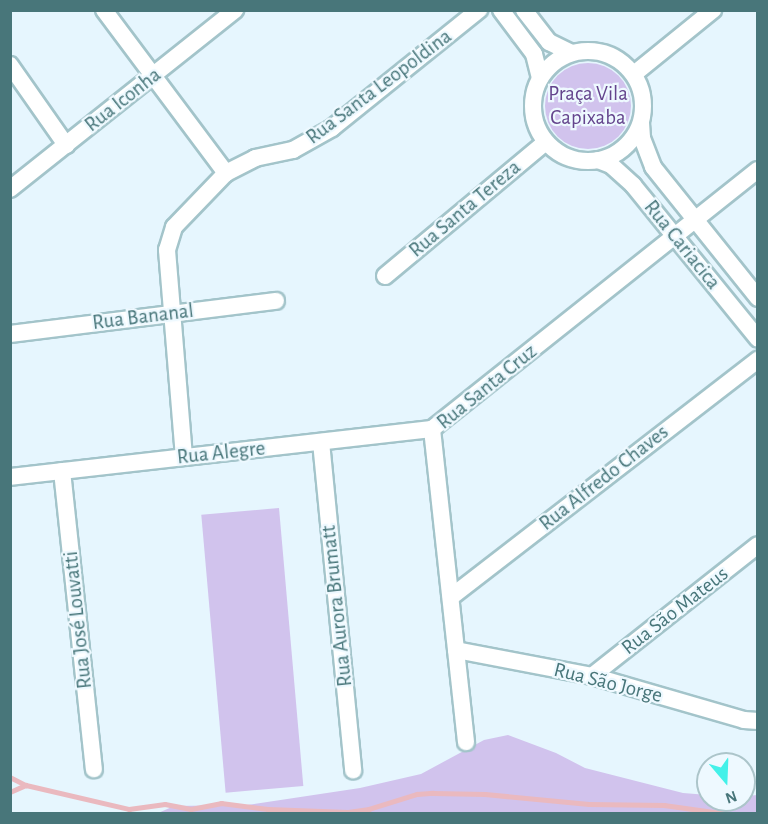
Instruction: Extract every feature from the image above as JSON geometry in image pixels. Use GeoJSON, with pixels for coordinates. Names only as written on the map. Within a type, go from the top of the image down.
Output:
{"type":"FeatureCollection","features":[{"type":"Feature","properties":{"kind":"street"},"geometry":{"type":"LineString","coordinates":[[104,10],[226,173]]}},
{"type":"Feature","properties":{"kind":"street","name":"Rua Iconha"},"geometry":{"type":"LineString","coordinates":[[10,189],[235,10]]}},
{"type":"Feature","properties":{"kind":"street","name":"Rua Santa Leopoldina"},"geometry":{"type":"LineString","coordinates":[[184,458],[170,314],[167,250],[170,234],[181,217],[226,173],[255,158],[293,150],[332,128],[479,10]]}},
{"type":"Feature","properties":{"kind":"street"},"geometry":{"type":"LineString","coordinates":[[501,10],[534,54],[540,78]]}},
{"type":"Feature","properties":{"kind":"street"},"geometry":{"type":"LineString","coordinates":[[524,10],[549,42],[572,53]]}},
{"type":"Feature","properties":{"kind":"street"},"geometry":{"type":"LineString","coordinates":[[634,74],[713,10]]}},
{"type":"Feature","properties":{"kind":"street"},"geometry":{"type":"LineString","coordinates":[[593,51],[619,60],[634,74],[643,98],[641,123],[625,148],[598,160],[570,158],[557,152],[538,131],[533,111],[535,91],[540,78],[554,63],[572,53],[593,51]]}},
{"type":"Feature","properties":{"kind":"street"},"geometry":{"type":"LineString","coordinates":[[10,65],[66,145]]}},
{"type":"Feature","properties":{"kind":"street","name":"Rua Cariacica"},"geometry":{"type":"LineString","coordinates":[[641,123],[642,138],[654,167],[758,298]]}},
{"type":"Feature","properties":{"kind":"street","name":"Rua Santa Tereza"},"geometry":{"type":"LineString","coordinates":[[385,276],[546,142]]}},
{"type":"Feature","properties":{"kind":"street","name":"Rua Cariacica"},"geometry":{"type":"LineString","coordinates":[[598,160],[610,165],[633,185],[758,339]]}},
{"type":"Feature","properties":{"kind":"street","name":"Rua Santa Cruz"},"geometry":{"type":"LineString","coordinates":[[466,742],[432,429],[758,170]]}},
{"type":"Feature","properties":{"kind":"street","name":"Rua Bananal"},"geometry":{"type":"LineString","coordinates":[[10,334],[276,301]]}},
{"type":"Feature","properties":{"kind":"street","name":"Rua Alfredo Chaves"},"geometry":{"type":"LineString","coordinates":[[450,597],[758,360]]}},
{"type":"Feature","properties":{"kind":"street","name":"Rua Alegre"},"geometry":{"type":"LineString","coordinates":[[10,477],[432,429]]}},
{"type":"Feature","properties":{"kind":"street","name":"Rua Aurora Brumatt"},"geometry":{"type":"LineString","coordinates":[[321,442],[353,770]]}},
{"type":"Feature","properties":{"kind":"street","name":"Rua José Louvatti"},"geometry":{"type":"LineString","coordinates":[[62,471],[94,769]]}},
{"type":"Feature","properties":{"kind":"street","name":"Rua São Mateus"},"geometry":{"type":"LineString","coordinates":[[592,676],[758,545]]}},
{"type":"Feature","properties":{"kind":"street","name":"Rua São Jorge"},"geometry":{"type":"LineString","coordinates":[[456,650],[592,676],[744,720],[758,721]]}},
{"type":"Feature","properties":{"kind":"green space","name":"Praça Vila Capixaba"},"geometry":{"type":"Polygon","coordinates":[[[588,63],[612,70],[624,82],[631,106],[624,130],[612,142],[588,149],[564,142],[552,130],[545,106],[552,82],[564,70],[588,63]]]}},
{"type":"Feature","properties":{"kind":"green space"},"geometry":{"type":"Polygon","coordinates":[[[279,508],[303,786],[226,793],[201,515],[279,508]]]}},
{"type":"Feature","properties":{"kind":"green space"},"geometry":{"type":"Polygon","coordinates":[[[508,735],[556,753],[585,768],[683,793],[696,794],[696,812],[756,812],[756,795],[758,795],[757,814],[156,814],[174,806],[247,805],[360,788],[421,774],[484,740],[508,735]]]}},
{"type":"Feature","properties":{"kind":"waterway"},"geometry":{"type":"LineString","coordinates":[[10,777],[26,785],[129,809],[165,804],[191,809],[221,803],[268,809],[348,812],[369,809],[417,794],[433,793],[485,794],[589,804],[664,805],[727,814]]}},
{"type":"Feature","properties":{"kind":"waterway"},"geometry":{"type":"LineString","coordinates":[[10,792],[26,785]]}}]}
